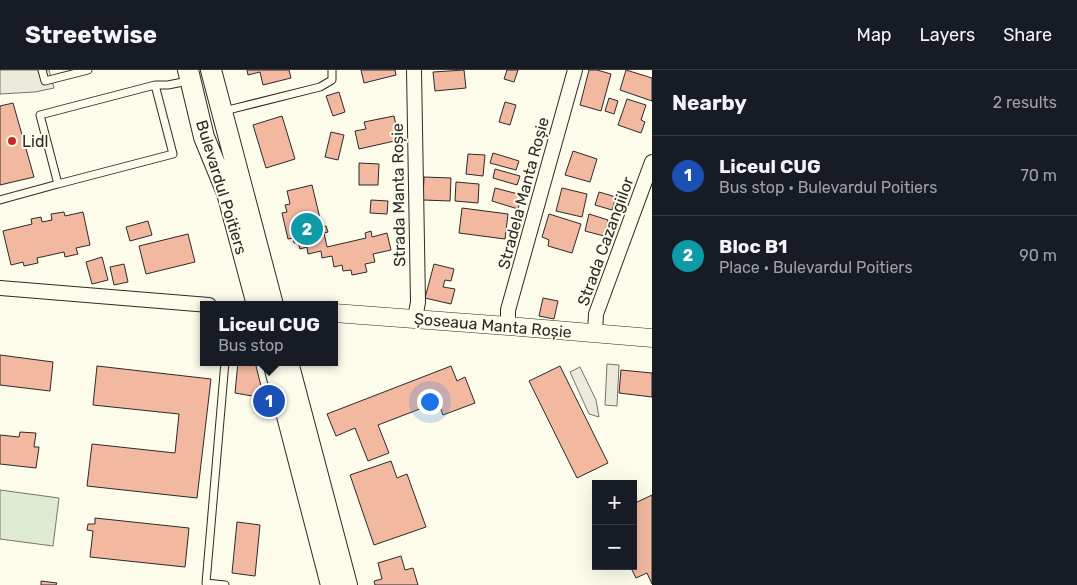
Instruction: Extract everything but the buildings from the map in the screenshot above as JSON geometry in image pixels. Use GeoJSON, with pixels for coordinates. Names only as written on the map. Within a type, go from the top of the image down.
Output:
{"type":"FeatureCollection","features":[{"type":"Feature","properties":{"kind":"main road","name":"Bulevardul Poitiers"},"geometry":{"type":"LineString","coordinates":[[210,70],[272,301]]}},
{"type":"Feature","properties":{"kind":"main road","name":"Bulevardul Poitiers"},"geometry":{"type":"LineString","coordinates":[[189,75],[204,137],[227,193],[256,301]]}},
{"type":"Feature","properties":{"kind":"main road"},"geometry":{"type":"LineString","coordinates":[[274,366],[341,584]]}},
{"type":"Feature","properties":{"kind":"main road"},"geometry":{"type":"LineString","coordinates":[[289,366],[341,584]]}},
{"type":"Feature","properties":{"kind":"street","name":"Strada Manta Roșie"},"geometry":{"type":"LineString","coordinates":[[414,70],[418,302],[415,319]]}},
{"type":"Feature","properties":{"kind":"street","name":"Stradela Manta Roșie"},"geometry":{"type":"LineString","coordinates":[[508,326],[508,310],[575,70]]}},
{"type":"Feature","properties":{"kind":"street","name":"Strada Cazangiilor"},"geometry":{"type":"LineString","coordinates":[[594,334],[596,314],[652,162]]}},
{"type":"Feature","properties":{"kind":"street"},"geometry":{"type":"LineString","coordinates":[[0,288],[200,304]]}},
{"type":"Feature","properties":{"kind":"street","name":"Șoseaua Manta Roșie"},"geometry":{"type":"LineString","coordinates":[[338,313],[652,338]]}},
{"type":"Feature","properties":{"kind":"lane"},"geometry":{"type":"LineString","coordinates":[[42,70],[45,81],[88,70]]}},
{"type":"Feature","properties":{"kind":"lane"},"geometry":{"type":"LineString","coordinates":[[222,112],[320,87],[332,80],[332,70]]}},
{"type":"Feature","properties":{"kind":"lane"},"geometry":{"type":"LineString","coordinates":[[58,184],[40,116],[155,85],[168,85],[189,75]]}},
{"type":"Feature","properties":{"kind":"lane"},"geometry":{"type":"LineString","coordinates":[[0,200],[173,154],[155,85]]}},
{"type":"Feature","properties":{"kind":"lane"},"geometry":{"type":"LineString","coordinates":[[225,366],[206,584],[226,585]]}},
{"type":"Feature","properties":{"kind":"green space"},"geometry":{"type":"Polygon","coordinates":[[[0,490],[59,498],[53,546],[0,539],[0,490]]]}},
{"type":"Feature","properties":{"kind":"shaded area"},"geometry":{"type":"Polygon","coordinates":[[[0,70],[49,70],[54,88],[35,92],[0,94],[0,70]]]}},
{"type":"Feature","properties":{"kind":"shaded area"},"geometry":{"type":"Polygon","coordinates":[[[607,364],[619,365],[617,406],[605,405],[607,364]]]}},
{"type":"Feature","properties":{"kind":"shaded area"},"geometry":{"type":"Polygon","coordinates":[[[580,367],[596,400],[599,417],[589,414],[570,372],[580,367]]]}},
{"type":"Feature","properties":{"kind":"place","name":"Lidl"},"geometry":{"type":"Point","coordinates":[12,141]}},
{"type":"Feature","properties":{"kind":"place","name":"Bloc B1"},"geometry":{"type":"Point","coordinates":[307,229]}},
{"type":"Feature","properties":{"kind":"place","name":"Liceul CUG"},"geometry":{"type":"Point","coordinates":[269,401]}}]}
